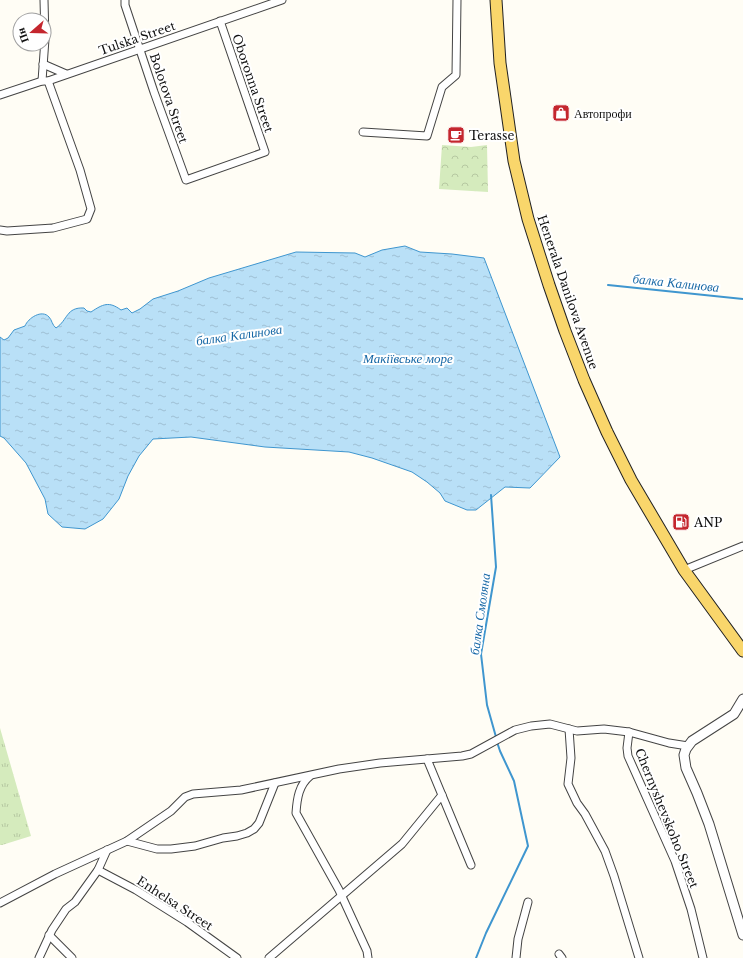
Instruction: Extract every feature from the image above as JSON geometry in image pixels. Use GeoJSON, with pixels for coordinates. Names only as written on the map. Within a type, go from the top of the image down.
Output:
{"type":"FeatureCollection","features":[{"type":"Feature","properties":{"kind":"main road","name":"Henerala Danilova Avenue"},"geometry":{"type":"LineString","coordinates":[[496,0],[500,63],[514,161],[528,219],[549,285],[584,380],[607,432],[631,480],[684,570],[741,649]]}},
{"type":"Feature","properties":{"kind":"street"},"geometry":{"type":"LineString","coordinates":[[0,230],[7,231],[53,228],[87,218],[91,209],[80,170],[45,81],[43,64],[44,0]]}},
{"type":"Feature","properties":{"kind":"street","name":"Bolotova Street"},"geometry":{"type":"LineString","coordinates":[[125,0],[125,5],[154,92],[186,180]]}},
{"type":"Feature","properties":{"kind":"street","name":"Tulska Street"},"geometry":{"type":"LineString","coordinates":[[0,95],[282,0]]}},
{"type":"Feature","properties":{"kind":"street"},"geometry":{"type":"LineString","coordinates":[[364,132],[427,136],[442,86],[456,75],[457,0]]}},
{"type":"Feature","properties":{"kind":"street","name":"Oboronna Street"},"geometry":{"type":"LineString","coordinates":[[186,180],[265,152],[220,21]]}},
{"type":"Feature","properties":{"kind":"street"},"geometry":{"type":"LineString","coordinates":[[43,64],[66,74]]}},
{"type":"Feature","properties":{"kind":"street"},"geometry":{"type":"LineString","coordinates":[[684,570],[743,546]]}},
{"type":"Feature","properties":{"kind":"street"},"geometry":{"type":"LineString","coordinates":[[741,649],[743,658]]}},
{"type":"Feature","properties":{"kind":"street"},"geometry":{"type":"LineString","coordinates":[[743,699],[734,714],[692,742],[688,746],[684,755],[686,768],[710,824],[743,935]]}},
{"type":"Feature","properties":{"kind":"street"},"geometry":{"type":"LineString","coordinates":[[0,903],[55,874],[127,841],[171,811],[185,797],[193,794],[241,790],[311,775],[380,763],[462,756],[471,754],[503,735],[515,730],[531,726],[550,724],[577,731],[604,729],[629,732],[669,743],[688,746]]}},
{"type":"Feature","properties":{"kind":"street"},"geometry":{"type":"LineString","coordinates":[[569,729],[570,758],[568,784],[577,803],[585,814],[605,851],[639,958]]}},
{"type":"Feature","properties":{"kind":"street","name":"Chernyshevskoho Street"},"geometry":{"type":"LineString","coordinates":[[629,732],[627,748],[628,756],[677,866],[691,909],[703,958]]}},
{"type":"Feature","properties":{"kind":"street"},"geometry":{"type":"LineString","coordinates":[[427,759],[471,865]]}},
{"type":"Feature","properties":{"kind":"street"},"geometry":{"type":"LineString","coordinates":[[311,775],[300,789],[296,801],[296,812],[341,896],[367,951],[368,958]]}},
{"type":"Feature","properties":{"kind":"street"},"geometry":{"type":"LineString","coordinates":[[127,841],[157,849],[172,849],[195,846],[223,838],[237,836],[254,829],[259,823],[275,783]]}},
{"type":"Feature","properties":{"kind":"street"},"geometry":{"type":"LineString","coordinates":[[269,958],[402,844],[442,795]]}},
{"type":"Feature","properties":{"kind":"street"},"geometry":{"type":"LineString","coordinates":[[39,958],[49,935],[66,909],[75,902],[98,870],[107,850]]}},
{"type":"Feature","properties":{"kind":"street","name":"Enhelsa Street"},"geometry":{"type":"LineString","coordinates":[[98,870],[136,890],[187,922],[237,958]]}},
{"type":"Feature","properties":{"kind":"street"},"geometry":{"type":"LineString","coordinates":[[516,958],[518,939],[528,902]]}},
{"type":"Feature","properties":{"kind":"street"},"geometry":{"type":"LineString","coordinates":[[49,935],[72,958]]}},
{"type":"Feature","properties":{"kind":"green space"},"geometry":{"type":"Polygon","coordinates":[[[442,145],[471,147],[487,145],[488,192],[439,189],[442,145]]]}},
{"type":"Feature","properties":{"kind":"green space"},"geometry":{"type":"Polygon","coordinates":[[[0,728],[31,836],[2,845],[0,845],[0,728]]]}},
{"type":"Feature","properties":{"kind":"water","name":"Макіївське море"},"geometry":{"type":"Polygon","coordinates":[[[405,246],[420,252],[484,258],[560,457],[530,488],[505,487],[476,510],[467,510],[445,501],[440,493],[412,472],[372,458],[349,452],[265,447],[191,437],[153,439],[139,456],[128,476],[119,499],[103,519],[85,529],[62,527],[48,514],[45,499],[26,463],[4,438],[0,436],[0,337],[4,340],[8,338],[14,330],[25,326],[29,320],[39,314],[46,315],[50,318],[56,328],[70,312],[78,308],[84,308],[91,312],[103,305],[113,305],[121,310],[127,308],[132,313],[153,299],[178,291],[209,278],[296,252],[355,253],[365,257],[382,250],[405,246]]]}},
{"type":"Feature","properties":{"kind":"waterway","name":"балка Калинова"},"geometry":{"type":"LineString","coordinates":[[608,285],[743,299]]}},
{"type":"Feature","properties":{"kind":"waterway","name":"балка Смоляна"},"geometry":{"type":"LineString","coordinates":[[491,495],[496,567],[481,654],[487,705],[496,737]]}},
{"type":"Feature","properties":{"kind":"waterway","name":"балка Смоляна"},"geometry":{"type":"LineString","coordinates":[[476,958],[486,933],[528,846],[514,781],[497,742]]}},
{"type":"Feature","properties":{"kind":"place","name":"Автопрофи"},"geometry":{"type":"Point","coordinates":[561,113]}},
{"type":"Feature","properties":{"kind":"place","name":"Terasse"},"geometry":{"type":"Point","coordinates":[456,135]}},
{"type":"Feature","properties":{"kind":"place","name":"ANP"},"geometry":{"type":"Point","coordinates":[681,522]}}]}
